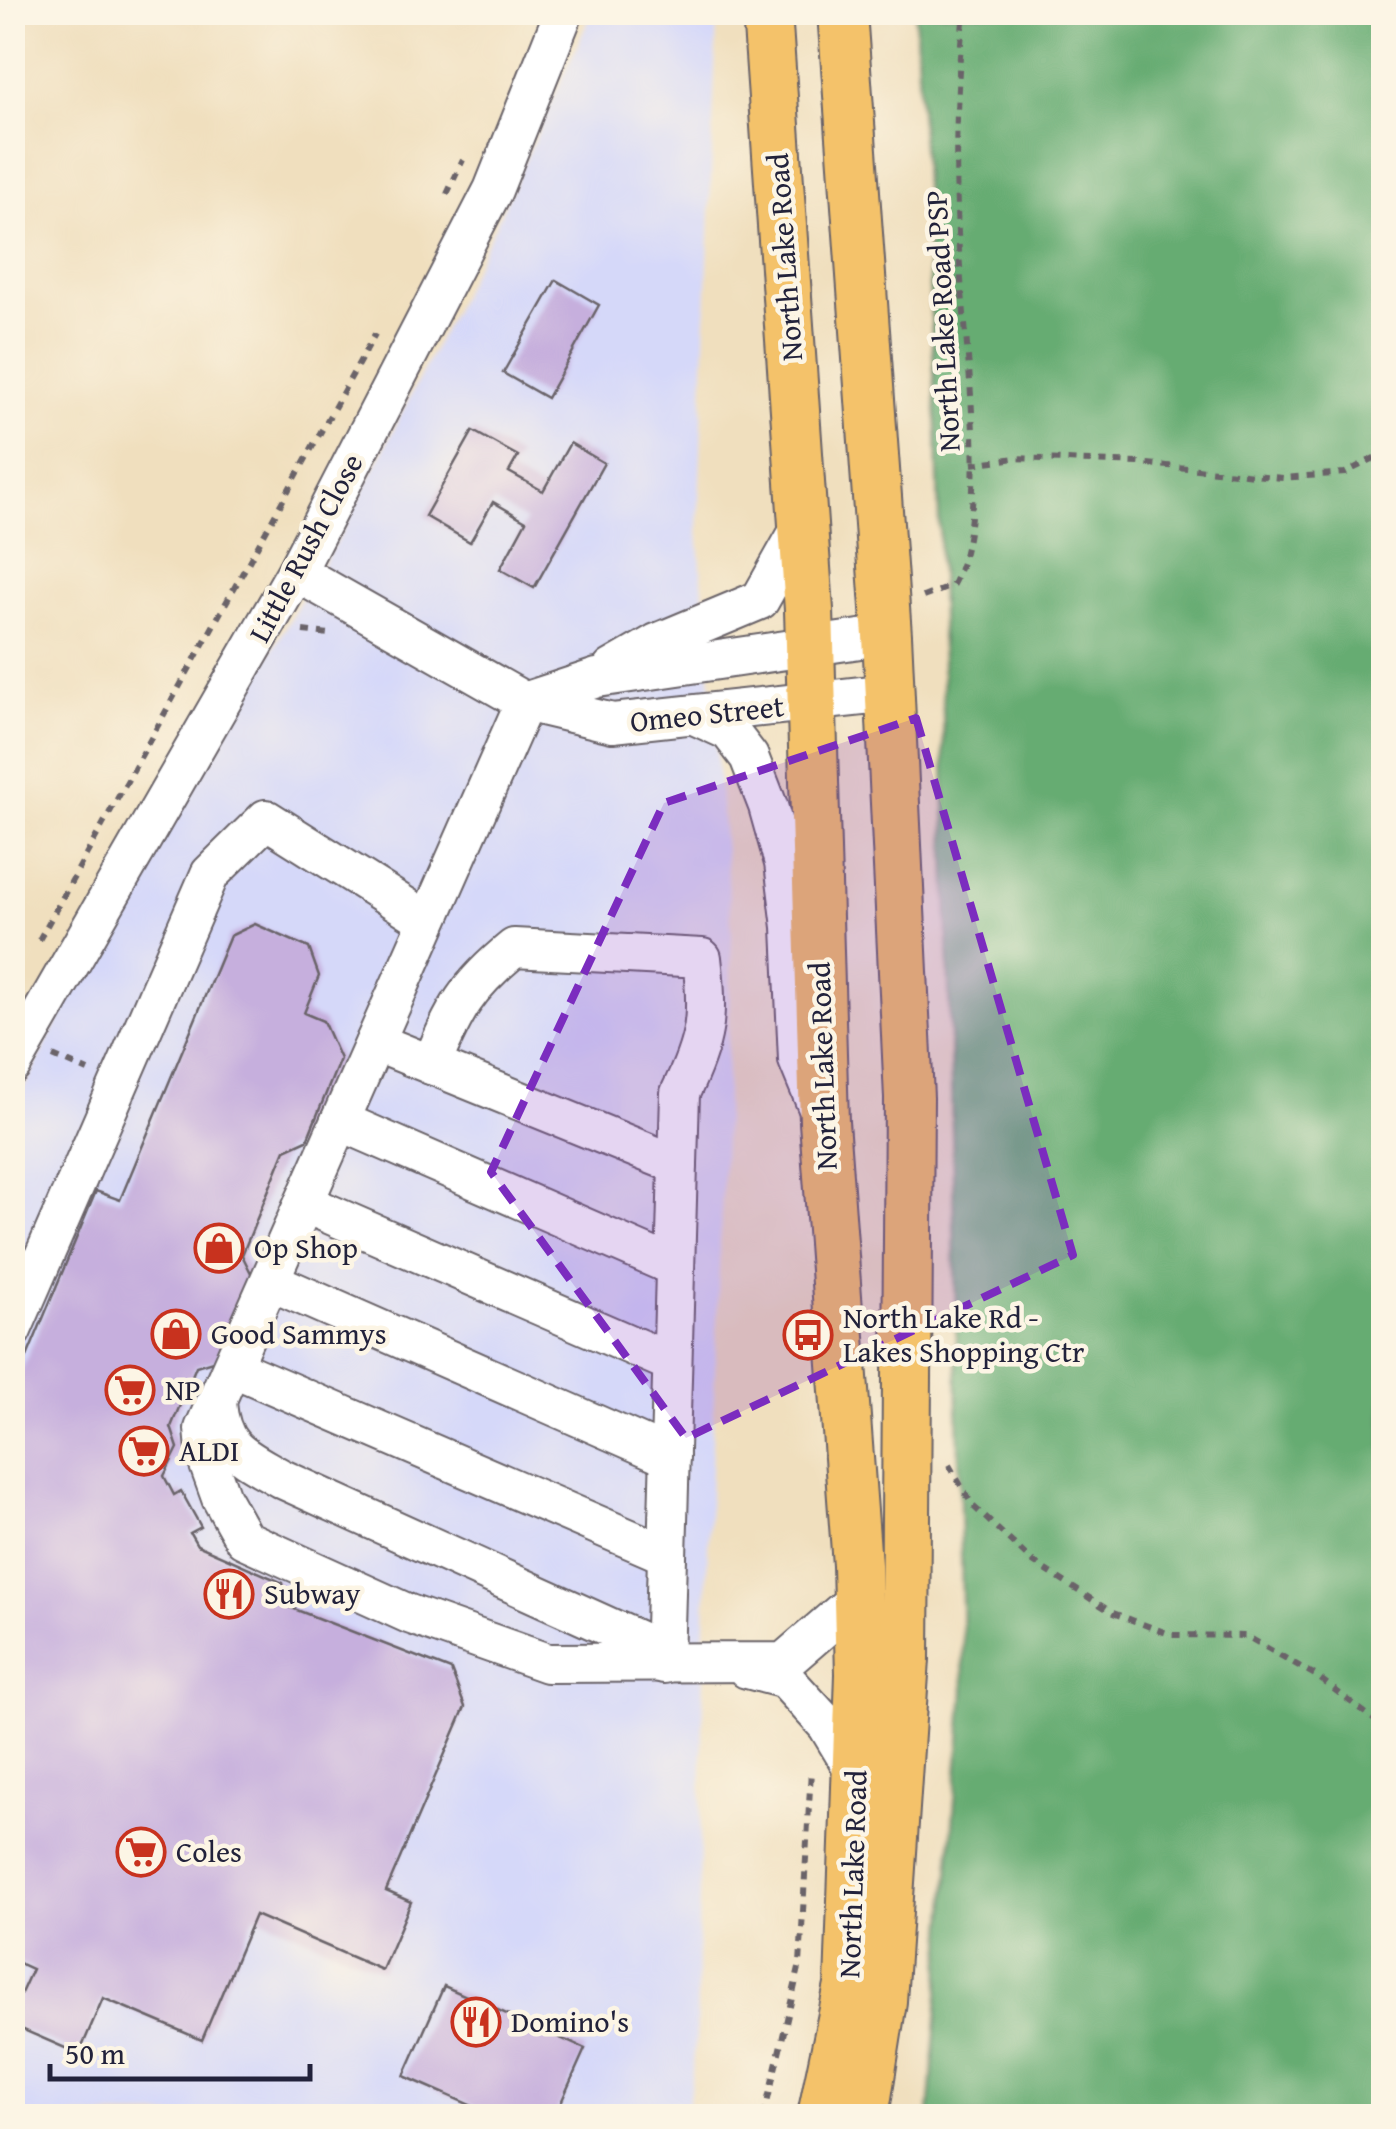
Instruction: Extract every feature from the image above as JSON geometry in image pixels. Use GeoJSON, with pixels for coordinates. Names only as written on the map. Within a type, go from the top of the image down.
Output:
{"type":"FeatureCollection","features":[{"type":"Feature","properties":{"kind":"main road","name":"North Lake Road"},"geometry":{"type":"LineString","coordinates":[[767,12],[804,522],[824,1122],[857,1599],[857,1775],[850,1986],[822,2116]]}},
{"type":"Feature","properties":{"kind":"main road","name":"North Lake Road"},"geometry":{"type":"LineString","coordinates":[[842,12],[901,617],[890,693],[909,1098],[906,1658],[882,2001],[864,2116]]}},
{"type":"Feature","properties":{"kind":"street","name":"Little Rush Close"},"geometry":{"type":"LineString","coordinates":[[12,1065],[296,572],[493,190],[564,12]]}},
{"type":"Feature","properties":{"kind":"street"},"geometry":{"type":"LineString","coordinates":[[597,678],[657,643],[760,600],[804,522]]}},
{"type":"Feature","properties":{"kind":"street","name":"Omeo Street"},"geometry":{"type":"LineString","coordinates":[[296,572],[525,702],[613,723],[890,693]]}},
{"type":"Feature","properties":{"kind":"street","name":"Omeo Street"},"geometry":{"type":"LineString","coordinates":[[525,702],[597,678],[810,648],[901,617]]}},
{"type":"Feature","properties":{"kind":"street"},"geometry":{"type":"LineString","coordinates":[[525,702],[204,1429],[207,1459],[221,1498],[244,1539],[409,1614],[547,1663],[664,1658],[730,1664],[784,1662],[857,1599]]}},
{"type":"Feature","properties":{"kind":"street"},"geometry":{"type":"LineString","coordinates":[[694,715],[730,731],[749,757],[768,806],[784,863],[792,927],[798,1060],[824,1122]]}},
{"type":"Feature","properties":{"kind":"street"},"geometry":{"type":"LineString","coordinates":[[12,1330],[210,874],[266,818],[428,921]]}},
{"type":"Feature","properties":{"kind":"street"},"geometry":{"type":"LineString","coordinates":[[431,1065],[457,1005],[482,974],[514,948],[702,958],[708,1007],[704,1045],[680,1093],[664,1658]]}},
{"type":"Feature","properties":{"kind":"street"},"geometry":{"type":"LineString","coordinates":[[375,1042],[678,1165]]}},
{"type":"Feature","properties":{"kind":"street"},"geometry":{"type":"LineString","coordinates":[[340,1121],[675,1268]]}},
{"type":"Feature","properties":{"kind":"street"},"geometry":{"type":"LineString","coordinates":[[304,1204],[672,1363]]}},
{"type":"Feature","properties":{"kind":"street"},"geometry":{"type":"LineString","coordinates":[[270,1281],[670,1457]]}},
{"type":"Feature","properties":{"kind":"street"},"geometry":{"type":"LineString","coordinates":[[232,1367],[667,1555]]}},
{"type":"Feature","properties":{"kind":"street"},"geometry":{"type":"LineString","coordinates":[[216,1401],[219,1432],[238,1453],[280,1478],[664,1658]]}},
{"type":"Feature","properties":{"kind":"street"},"geometry":{"type":"LineString","coordinates":[[730,1664],[785,1679],[827,1726],[857,1775]]}},
{"type":"Feature","properties":{"kind":"path","name":"North Lake Road PSP"},"geometry":{"type":"LineString","coordinates":[[901,617],[952,586],[960,573],[968,536],[972,464],[960,262],[958,61],[964,12]]}},
{"type":"Feature","properties":{"kind":"path"},"geometry":{"type":"LineString","coordinates":[[439,210],[464,157]]}},
{"type":"Feature","properties":{"kind":"path"},"geometry":{"type":"LineString","coordinates":[[36,945],[378,329]]}},
{"type":"Feature","properties":{"kind":"path"},"geometry":{"type":"LineString","coordinates":[[972,464],[1016,458],[1139,464],[1283,478],[1345,473],[1384,453]]}},
{"type":"Feature","properties":{"kind":"path"},"geometry":{"type":"LineString","coordinates":[[947,1461],[973,1506],[1032,1562],[1113,1613],[1172,1635],[1246,1636],[1315,1674],[1384,1727]]}},
{"type":"Feature","properties":{"kind":"path"},"geometry":{"type":"LineString","coordinates":[[764,2116],[800,1964],[812,1757]]}},
{"type":"Feature","properties":{"kind":"highlighted area"},"geometry":{"type":"Polygon","coordinates":[[[916,718],[1073,1255],[686,1438],[491,1172],[664,803],[916,718]]]}},
{"type":"Feature","properties":{"kind":"shaded area"},"geometry":{"type":"Polygon","coordinates":[[[592,13],[717,13],[698,532],[732,935],[705,1621],[696,2037],[687,2116],[13,2116],[12,1112],[83,969],[347,523],[497,222],[592,13]]]}},
{"type":"Feature","properties":{"kind":"green space"},"geometry":{"type":"Polygon","coordinates":[[[915,13],[1383,13],[1383,2116],[929,2116],[964,1691],[937,427],[915,13]]]}},
{"type":"Feature","properties":{"kind":"building"},"geometry":{"type":"Polygon","coordinates":[[[556,280],[599,305],[547,398],[503,373],[556,280]]]}},
{"type":"Feature","properties":{"kind":"building"},"geometry":{"type":"Polygon","coordinates":[[[473,431],[518,456],[509,472],[543,491],[570,443],[604,463],[534,588],[500,569],[526,521],[493,502],[470,542],[425,516],[473,431]]]}},
{"type":"Feature","properties":{"kind":"building"},"geometry":{"type":"Polygon","coordinates":[[[255,924],[309,948],[319,976],[304,1013],[323,1021],[340,1059],[307,1140],[285,1150],[242,1255],[253,1277],[216,1360],[196,1366],[171,1427],[178,1448],[164,1476],[174,1495],[181,1491],[201,1527],[190,1533],[197,1545],[283,1583],[289,1607],[451,1670],[465,1707],[386,1891],[411,1902],[382,1970],[255,1915],[202,2040],[103,1998],[79,2054],[12,2025],[12,2013],[32,1969],[12,1960],[12,1393],[96,1191],[120,1200],[230,936],[255,924]]]}},
{"type":"Feature","properties":{"kind":"building"},"geometry":{"type":"Polygon","coordinates":[[[444,1986],[585,2049],[555,2116],[495,2116],[404,2076],[444,1986]]]}},
{"type":"Feature","properties":{"kind":"place","name":"Op Shop"},"geometry":{"type":"Point","coordinates":[219,1248]}},
{"type":"Feature","properties":{"kind":"place","name":"Good Sammys"},"geometry":{"type":"Point","coordinates":[176,1334]}},
{"type":"Feature","properties":{"kind":"place","name":"North Lake Rd - Lakes Shopping Ctr"},"geometry":{"type":"Point","coordinates":[808,1335]}},
{"type":"Feature","properties":{"kind":"place","name":"NP"},"geometry":{"type":"Point","coordinates":[130,1390]}},
{"type":"Feature","properties":{"kind":"place","name":"ALDI"},"geometry":{"type":"Point","coordinates":[144,1451]}},
{"type":"Feature","properties":{"kind":"place","name":"Subway"},"geometry":{"type":"Point","coordinates":[229,1594]}},
{"type":"Feature","properties":{"kind":"place","name":"Coles"},"geometry":{"type":"Point","coordinates":[141,1852]}},
{"type":"Feature","properties":{"kind":"place","name":"Domino's"},"geometry":{"type":"Point","coordinates":[476,2022]}}]}
